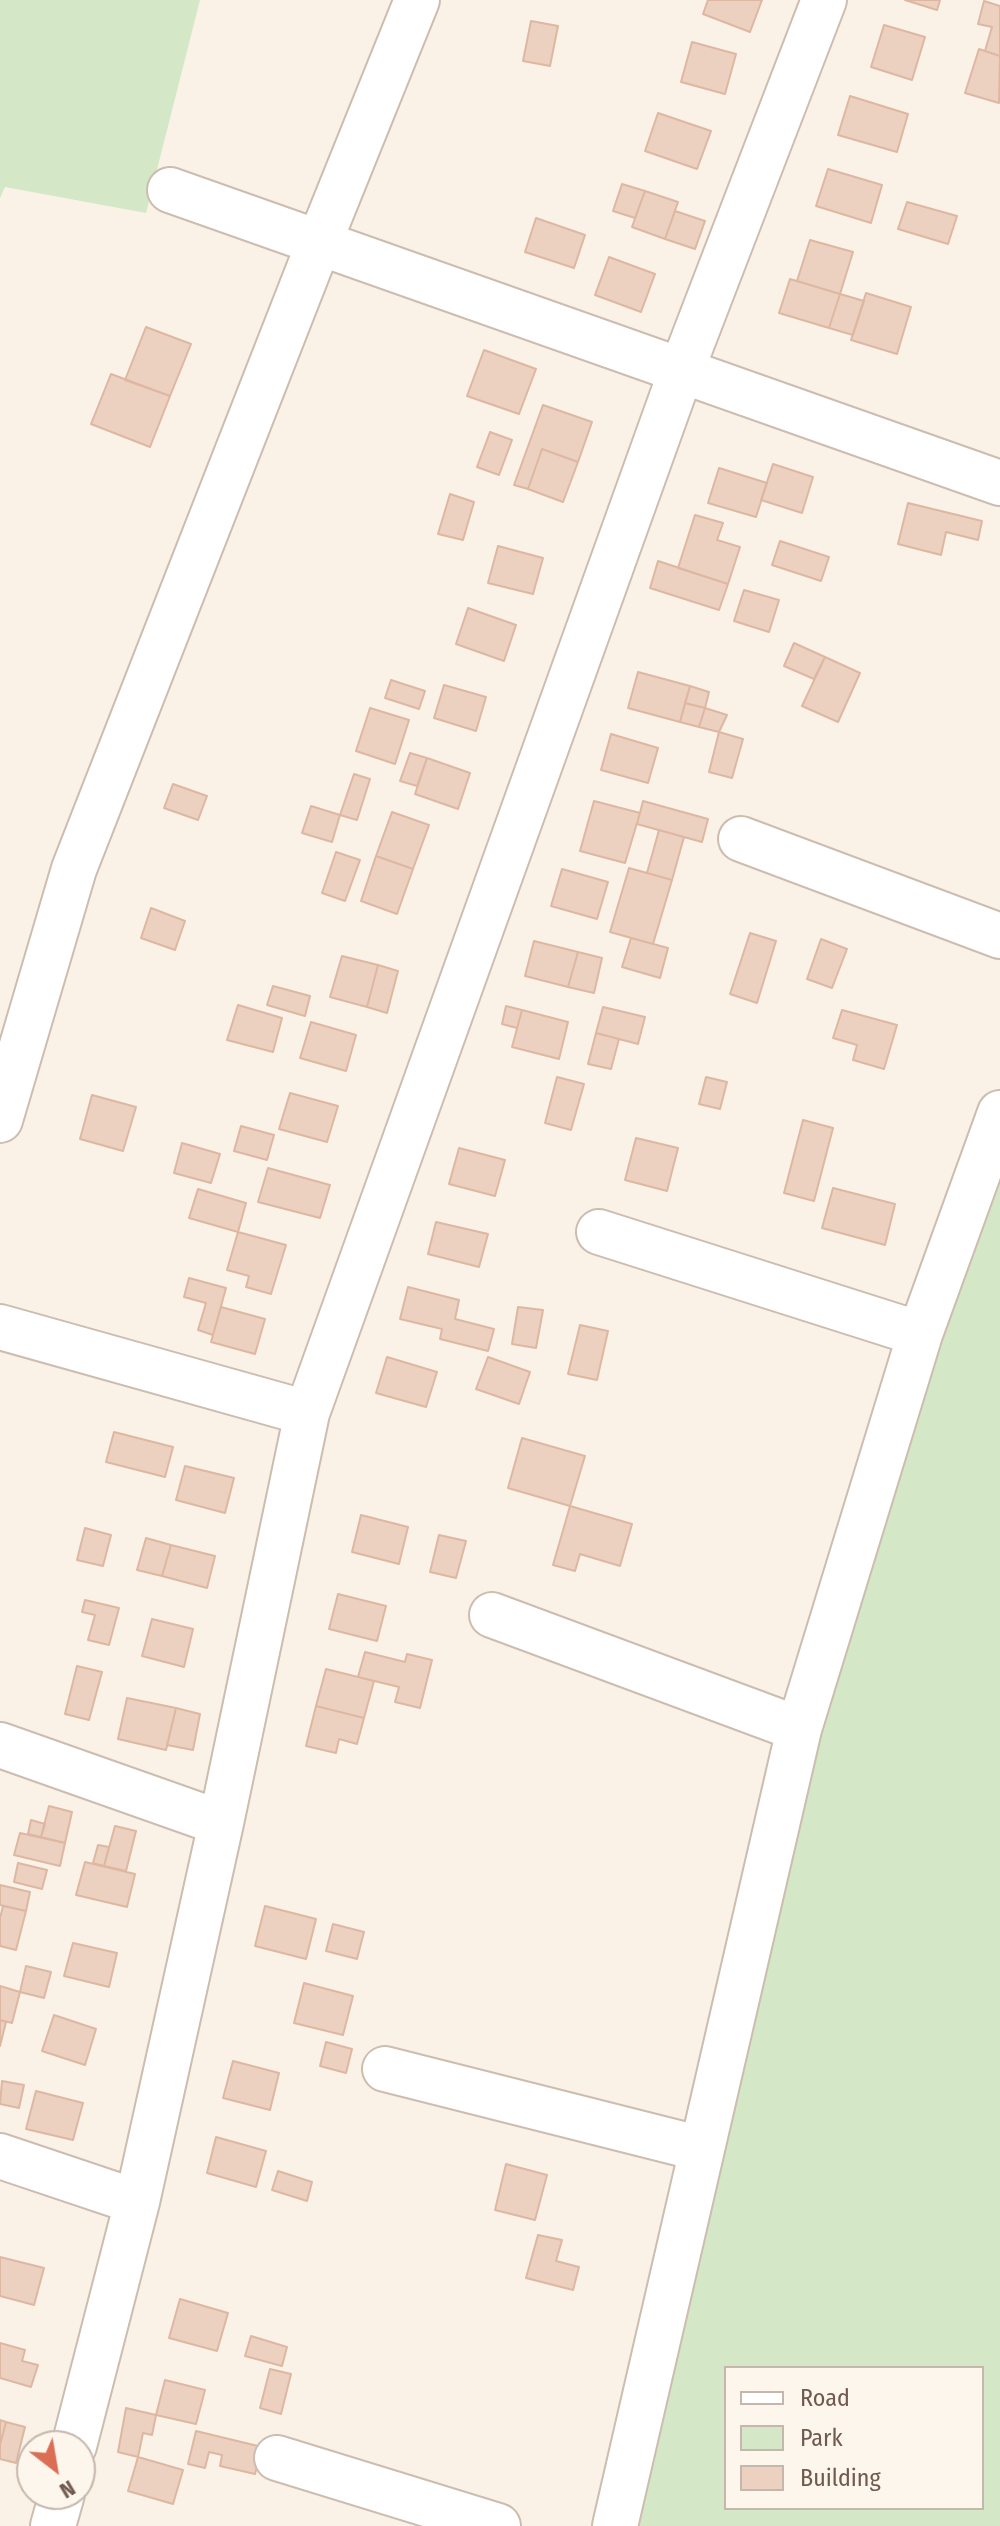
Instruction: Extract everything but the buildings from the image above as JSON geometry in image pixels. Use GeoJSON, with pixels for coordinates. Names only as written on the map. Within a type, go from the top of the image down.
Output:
{"type":"FeatureCollection","features":[{"type":"Feature","properties":{"kind":"street"},"geometry":{"type":"LineString","coordinates":[[0,1120],[74,869],[417,0]]}},
{"type":"Feature","properties":{"kind":"street"},"geometry":{"type":"LineString","coordinates":[[78,2430],[137,2202],[307,1413],[682,369],[824,0]]}},
{"type":"Feature","properties":{"kind":"street"},"geometry":{"type":"LineString","coordinates":[[170,190],[1000,483]]}},
{"type":"Feature","properties":{"kind":"street"},"geometry":{"type":"LineString","coordinates":[[741,839],[1000,936]]}},
{"type":"Feature","properties":{"kind":"street"},"geometry":{"type":"LineString","coordinates":[[615,2526],[799,1729],[920,1334],[1000,1113]]}},
{"type":"Feature","properties":{"kind":"street"},"geometry":{"type":"LineString","coordinates":[[599,1232],[920,1334]]}},
{"type":"Feature","properties":{"kind":"street"},"geometry":{"type":"LineString","coordinates":[[0,1327],[307,1413]]}},
{"type":"Feature","properties":{"kind":"street"},"geometry":{"type":"LineString","coordinates":[[492,1615],[799,1729]]}},
{"type":"Feature","properties":{"kind":"street"},"geometry":{"type":"LineString","coordinates":[[0,1745],[221,1823]]}},
{"type":"Feature","properties":{"kind":"street"},"geometry":{"type":"LineString","coordinates":[[385,2069],[702,2149]]}},
{"type":"Feature","properties":{"kind":"street"},"geometry":{"type":"LineString","coordinates":[[0,2156],[137,2202]]}},
{"type":"Feature","properties":{"kind":"street"},"geometry":{"type":"LineString","coordinates":[[277,2458],[498,2526]]}},
{"type":"Feature","properties":{"kind":"green space"},"geometry":{"type":"Polygon","coordinates":[[[0,0],[200,0],[146,213],[5,187],[0,198],[0,0]]]}},
{"type":"Feature","properties":{"kind":"green space"},"geometry":{"type":"Polygon","coordinates":[[[1000,1158],[1000,2526],[637,2526],[811,1733],[1000,1158]]]}}]}
